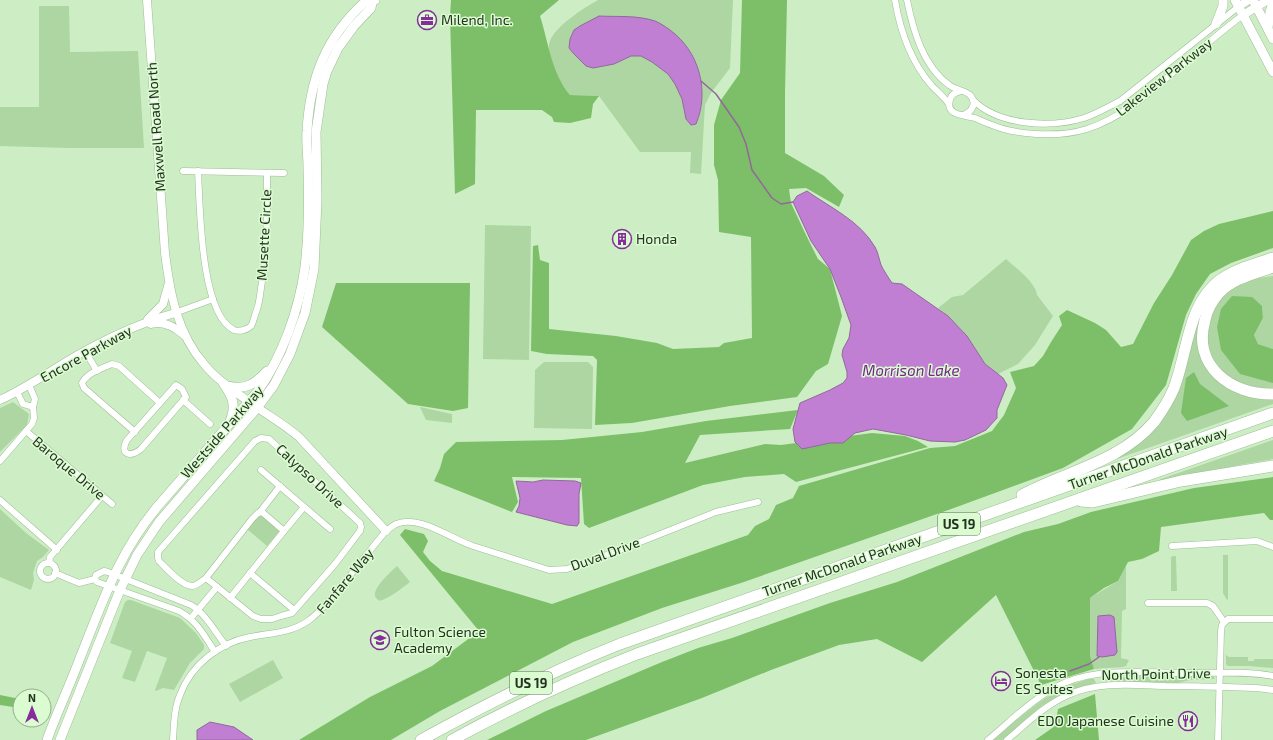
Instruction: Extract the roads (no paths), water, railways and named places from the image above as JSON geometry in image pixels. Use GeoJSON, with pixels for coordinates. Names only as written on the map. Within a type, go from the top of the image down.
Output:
{"type":"FeatureCollection","features":[{"type":"Feature","properties":{"kind":"highway"},"geometry":{"type":"LineString","coordinates":[[988,513],[1027,493],[1114,455],[1144,432],[1162,410],[1169,398],[1178,375],[1194,319],[1207,293],[1220,280],[1229,275],[1273,258]]}},
{"type":"Feature","properties":{"kind":"highway"},"geometry":{"type":"LineString","coordinates":[[1273,267],[1233,282],[1219,293],[1206,314],[1202,339],[1210,363],[1226,382],[1250,392],[1273,394]]}},
{"type":"Feature","properties":{"kind":"highway","name":"Turner McDonald Parkway"},"geometry":{"type":"LineString","coordinates":[[422,740],[475,710],[522,687],[620,644],[1273,413]]}},
{"type":"Feature","properties":{"kind":"highway","name":"Turner McDonald Parkway"},"geometry":{"type":"LineString","coordinates":[[452,740],[555,688],[637,654],[1273,431]]}},
{"type":"Feature","properties":{"kind":"highway"},"geometry":{"type":"LineString","coordinates":[[1076,500],[1092,502],[1181,481],[1273,466]]}},
{"type":"Feature","properties":{"kind":"main road"},"geometry":{"type":"LineString","coordinates":[[1216,24],[1223,0]]}},
{"type":"Feature","properties":{"kind":"main road","name":"Westside Parkway"},"geometry":{"type":"LineString","coordinates":[[47,740],[109,586],[124,554],[145,522],[266,381],[279,356],[296,311],[305,267],[308,200],[307,132],[314,82],[318,68],[338,30],[365,2],[373,1],[371,8],[342,41],[327,71],[320,100],[316,132],[318,168],[317,235],[314,268],[305,314],[290,354],[274,386],[258,408],[159,522],[137,555],[120,590],[60,740]]}},
{"type":"Feature","properties":{"kind":"main road"},"geometry":{"type":"LineString","coordinates":[[1255,3],[1273,39]]}},
{"type":"Feature","properties":{"kind":"main road"},"geometry":{"type":"LineString","coordinates":[[1268,28],[1273,3]]}},
{"type":"Feature","properties":{"kind":"main road"},"geometry":{"type":"LineString","coordinates":[[1239,7],[1273,72]]}},
{"type":"Feature","properties":{"kind":"main road"},"geometry":{"type":"LineString","coordinates":[[225,384],[238,388],[254,384],[279,356]]}},
{"type":"Feature","properties":{"kind":"main road"},"geometry":{"type":"LineString","coordinates":[[225,384],[233,400],[233,412],[230,423]]}},
{"type":"Feature","properties":{"kind":"street","name":"Maxwell Road North"},"geometry":{"type":"LineString","coordinates":[[147,0],[168,283]]}},
{"type":"Feature","properties":{"kind":"street"},"geometry":{"type":"LineString","coordinates":[[895,0],[906,43],[920,68],[932,85],[949,104],[952,111],[956,114],[963,115],[970,111],[973,100],[969,94],[949,85],[929,62],[916,39],[907,0]]}},
{"type":"Feature","properties":{"kind":"street","name":"Lakeview Parkway"},"geometry":{"type":"LineString","coordinates":[[973,100],[985,110],[1003,118],[1024,122],[1046,124],[1066,122],[1083,118],[1098,112],[1125,97],[1216,24],[1249,0]]}},
{"type":"Feature","properties":{"kind":"street"},"geometry":{"type":"LineString","coordinates":[[1239,7],[1268,0]]}},
{"type":"Feature","properties":{"kind":"street","name":"Lakeview Parkway"},"geometry":{"type":"LineString","coordinates":[[963,115],[975,118],[999,128],[1023,133],[1046,135],[1072,132],[1102,123],[1126,110],[1143,97],[1239,7]]}},
{"type":"Feature","properties":{"kind":"street"},"geometry":{"type":"LineString","coordinates":[[949,104],[951,97],[961,91]]}},
{"type":"Feature","properties":{"kind":"street"},"geometry":{"type":"LineString","coordinates":[[1098,112],[1102,123]]}},
{"type":"Feature","properties":{"kind":"street","name":"Musette Circle"},"geometry":{"type":"LineString","coordinates":[[183,171],[284,173]]}},
{"type":"Feature","properties":{"kind":"street","name":"Musette Circle"},"geometry":{"type":"LineString","coordinates":[[198,171],[204,252],[213,299],[223,320],[228,326],[236,331],[245,330],[251,326],[258,308],[266,265],[267,173]]}},
{"type":"Feature","properties":{"kind":"street"},"geometry":{"type":"LineString","coordinates":[[168,283],[175,313],[192,349],[204,364],[225,384],[248,402],[286,426],[299,437],[386,531]]}},
{"type":"Feature","properties":{"kind":"street"},"geometry":{"type":"LineString","coordinates":[[145,322],[159,310],[163,304],[168,283]]}},
{"type":"Feature","properties":{"kind":"street"},"geometry":{"type":"LineString","coordinates":[[175,313],[213,299]]}},
{"type":"Feature","properties":{"kind":"street","name":"Encore Parkway"},"geometry":{"type":"LineString","coordinates":[[0,400],[17,392],[85,351],[122,332],[145,322],[175,313]]}},
{"type":"Feature","properties":{"kind":"street"},"geometry":{"type":"LineString","coordinates":[[122,332],[156,322],[162,322],[185,335]]}},
{"type":"Feature","properties":{"kind":"street"},"geometry":{"type":"LineString","coordinates":[[85,351],[97,371]]}},
{"type":"Feature","properties":{"kind":"street"},"geometry":{"type":"LineString","coordinates":[[134,432],[84,388],[82,383],[83,380],[112,364],[119,366],[160,403]]}},
{"type":"Feature","properties":{"kind":"street"},"geometry":{"type":"LineString","coordinates":[[0,461],[32,424],[34,418],[33,407],[35,399],[29,385]]}},
{"type":"Feature","properties":{"kind":"street"},"geometry":{"type":"LineString","coordinates":[[176,385],[182,389],[186,397],[183,400],[141,450],[132,454],[126,454],[124,452],[124,445],[134,432],[176,385]]}},
{"type":"Feature","properties":{"kind":"street"},"geometry":{"type":"LineString","coordinates":[[17,392],[23,404],[33,407]]}},
{"type":"Feature","properties":{"kind":"street"},"geometry":{"type":"LineString","coordinates":[[183,400],[210,424]]}},
{"type":"Feature","properties":{"kind":"street","name":"Baroque Drive"},"geometry":{"type":"LineString","coordinates":[[26,431],[112,504]]}},
{"type":"Feature","properties":{"kind":"street","name":"Calypso Drive"},"geometry":{"type":"LineString","coordinates":[[261,438],[269,439],[360,523],[361,527],[358,534],[335,564],[292,613],[261,619],[248,613],[206,578],[196,585],[191,586],[184,583],[159,561],[158,552],[255,441],[261,438]]}},
{"type":"Feature","properties":{"kind":"street"},"geometry":{"type":"LineString","coordinates":[[261,470],[330,529]]}},
{"type":"Feature","properties":{"kind":"street"},"geometry":{"type":"LineString","coordinates":[[206,578],[280,486]]}},
{"type":"Feature","properties":{"kind":"street"},"geometry":{"type":"LineString","coordinates":[[49,563],[50,557],[102,496]]}},
{"type":"Feature","properties":{"kind":"street"},"geometry":{"type":"LineString","coordinates":[[0,500],[57,550]]}},
{"type":"Feature","properties":{"kind":"street","name":"Duval Drive"},"geometry":{"type":"LineString","coordinates":[[386,531],[394,524],[399,523],[413,522],[423,524],[461,542],[549,570],[557,570],[567,569],[614,552],[716,512],[758,502]]}},
{"type":"Feature","properties":{"kind":"street"},"geometry":{"type":"LineString","coordinates":[[230,598],[304,507]]}},
{"type":"Feature","properties":{"kind":"street"},"geometry":{"type":"LineString","coordinates":[[260,512],[262,512],[284,531]]}},
{"type":"Feature","properties":{"kind":"street","name":"Fanfare Way"},"geometry":{"type":"LineString","coordinates":[[173,740],[175,712],[182,689],[195,670],[215,652],[242,639],[285,632],[308,622],[317,615],[386,531]]}},
{"type":"Feature","properties":{"kind":"street"},"geometry":{"type":"LineString","coordinates":[[1172,546],[1257,541],[1273,547]]}},
{"type":"Feature","properties":{"kind":"street"},"geometry":{"type":"LineString","coordinates":[[49,563],[42,566],[40,570],[41,575],[48,579],[52,577],[55,571]]}},
{"type":"Feature","properties":{"kind":"street"},"geometry":{"type":"LineString","coordinates":[[49,563],[53,566],[55,571],[79,583],[95,579],[99,573],[104,571],[186,602],[197,609],[204,616],[226,646]]}},
{"type":"Feature","properties":{"kind":"street"},"geometry":{"type":"LineString","coordinates":[[250,573],[294,610]]}},
{"type":"Feature","properties":{"kind":"street"},"geometry":{"type":"LineString","coordinates":[[95,579],[97,582],[179,611],[191,618],[215,652]]}},
{"type":"Feature","properties":{"kind":"street"},"geometry":{"type":"LineString","coordinates":[[191,618],[217,587]]}},
{"type":"Feature","properties":{"kind":"street"},"geometry":{"type":"LineString","coordinates":[[1148,603],[1207,603],[1213,606],[1224,622]]}},
{"type":"Feature","properties":{"kind":"street"},"geometry":{"type":"LineString","coordinates":[[1218,740],[1221,631],[1224,622],[1228,619],[1273,619]]}},
{"type":"Feature","properties":{"kind":"street","name":"North Point Drive"},"geometry":{"type":"LineString","coordinates":[[988,740],[1040,697],[1075,679],[1111,673],[1220,673],[1273,676]]}},
{"type":"Feature","properties":{"kind":"street","name":"North Point Drive"},"geometry":{"type":"LineString","coordinates":[[1007,740],[1047,707],[1068,695],[1089,688],[1113,685],[1257,688],[1273,690]]}},
{"type":"Feature","properties":{"kind":"water"},"geometry":{"type":"Polygon","coordinates":[[[599,16],[648,19],[661,24],[680,39],[695,60],[702,85],[700,111],[696,124],[691,125],[686,119],[682,99],[675,84],[668,74],[652,62],[641,56],[631,56],[614,64],[593,68],[586,66],[574,54],[569,48],[570,39],[574,30],[599,16]]]}},
{"type":"Feature","properties":{"kind":"water","name":"Morrison Lake"},"geometry":{"type":"Polygon","coordinates":[[[807,191],[853,222],[869,238],[875,247],[881,265],[892,283],[902,284],[948,316],[967,336],[985,364],[1003,378],[1007,385],[997,410],[997,418],[986,430],[965,440],[955,442],[930,441],[873,429],[855,433],[843,443],[830,443],[802,449],[795,442],[793,429],[800,403],[830,390],[843,383],[847,378],[847,372],[842,355],[843,349],[849,338],[851,325],[830,269],[811,241],[793,202],[797,196],[807,191]]]}},
{"type":"Feature","properties":{"kind":"water"},"geometry":{"type":"Polygon","coordinates":[[[543,480],[575,481],[581,483],[579,494],[579,523],[577,526],[567,525],[516,512],[519,506],[520,498],[516,481],[533,482],[543,480]]]}},
{"type":"Feature","properties":{"kind":"water"},"geometry":{"type":"Polygon","coordinates":[[[1110,615],[1114,617],[1117,652],[1115,655],[1102,657],[1097,656],[1098,616],[1110,615]]]}},
{"type":"Feature","properties":{"kind":"water"},"geometry":{"type":"Polygon","coordinates":[[[210,722],[234,727],[253,740],[197,740],[197,730],[210,722]]]}},
{"type":"Feature","properties":{"kind":"waterway"},"geometry":{"type":"LineString","coordinates":[[701,81],[716,94],[739,127],[746,144],[752,170],[772,198],[781,204],[793,202]]}},
{"type":"Feature","properties":{"kind":"waterway"},"geometry":{"type":"LineString","coordinates":[[1070,671],[1089,664],[1099,657]]}},
{"type":"Feature","properties":{"kind":"place","name":"Milend, Inc."},"geometry":{"type":"Point","coordinates":[427,20]}},
{"type":"Feature","properties":{"kind":"place","name":"Honda"},"geometry":{"type":"Point","coordinates":[622,239]}},
{"type":"Feature","properties":{"kind":"place","name":"Fulton Science Academy"},"geometry":{"type":"Point","coordinates":[380,640]}},
{"type":"Feature","properties":{"kind":"place","name":"Sonesta ES Suites"},"geometry":{"type":"Point","coordinates":[1001,681]}},
{"type":"Feature","properties":{"kind":"place","name":"EDO Japanese Cuisine"},"geometry":{"type":"Point","coordinates":[1188,721]}}]}
